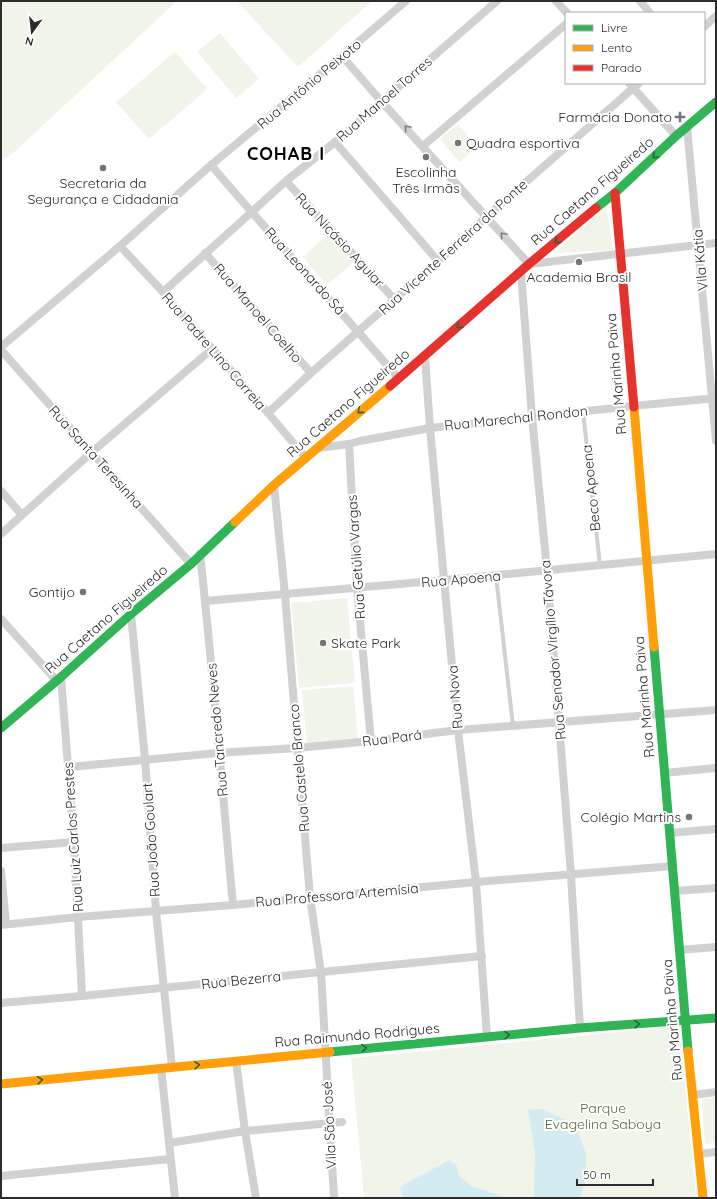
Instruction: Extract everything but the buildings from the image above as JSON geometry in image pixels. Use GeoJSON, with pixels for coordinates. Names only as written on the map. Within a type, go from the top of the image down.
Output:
{"type":"FeatureCollection","features":[{"type":"Feature","properties":{"kind":"main road","name":"Rua Caetano Figueiredo"},"geometry":{"type":"LineString","coordinates":[[1,728],[131,614],[191,564],[274,485],[425,356],[529,264],[614,193],[676,136],[716,102]]}},
{"type":"Feature","properties":{"kind":"main road","name":"Rua Marinha Paiva"},"geometry":{"type":"LineString","coordinates":[[614,193],[647,561],[685,1021],[703,1198]]}},
{"type":"Feature","properties":{"kind":"main road","name":"Rua Raimundo Rodrigues"},"geometry":{"type":"LineString","coordinates":[[1,1084],[580,1028],[716,1018]]}},
{"type":"Feature","properties":{"kind":"street","name":"Rua Antônio Peixoto"},"geometry":{"type":"LineString","coordinates":[[1,348],[120,246],[211,165],[406,1]]}},
{"type":"Feature","properties":{"kind":"street","name":"Rua Manoel Torres"},"geometry":{"type":"LineString","coordinates":[[164,292],[205,253],[286,181],[335,142],[497,1]]}},
{"type":"Feature","properties":{"kind":"street"},"geometry":{"type":"LineString","coordinates":[[556,1],[566,12]]}},
{"type":"Feature","properties":{"kind":"street"},"geometry":{"type":"LineString","coordinates":[[640,1],[649,12]]}},
{"type":"Feature","properties":{"kind":"street"},"geometry":{"type":"LineString","coordinates":[[705,26],[716,16]]}},
{"type":"Feature","properties":{"kind":"street"},"geometry":{"type":"LineString","coordinates":[[423,146],[565,25]]}},
{"type":"Feature","properties":{"kind":"street"},"geometry":{"type":"LineString","coordinates":[[342,56],[529,264],[716,243]]}},
{"type":"Feature","properties":{"kind":"street"},"geometry":{"type":"LineString","coordinates":[[634,85],[676,136]]}},
{"type":"Feature","properties":{"kind":"street","name":"Rua Vicente Ferreira da Ponte"},"geometry":{"type":"LineString","coordinates":[[268,413],[634,85]]}},
{"type":"Feature","properties":{"kind":"street","name":"Vila Kátia"},"geometry":{"type":"LineString","coordinates":[[687,127],[714,398],[716,441]]}},
{"type":"Feature","properties":{"kind":"street"},"geometry":{"type":"LineString","coordinates":[[335,142],[438,261]]}},
{"type":"Feature","properties":{"kind":"street","name":"Rua Leonardo Sá"},"geometry":{"type":"LineString","coordinates":[[211,165],[398,378]]}},
{"type":"Feature","properties":{"kind":"street","name":"Rua Nicásio Aguiar"},"geometry":{"type":"LineString","coordinates":[[286,181],[394,299]]}},
{"type":"Feature","properties":{"kind":"street","name":"Rua Padre Lino Correia"},"geometry":{"type":"LineString","coordinates":[[120,246],[164,292],[306,458]]}},
{"type":"Feature","properties":{"kind":"street","name":"Rua Manoel Coelho"},"geometry":{"type":"LineString","coordinates":[[205,253],[311,373]]}},
{"type":"Feature","properties":{"kind":"street","name":"Rua Senador Virgílio Távora"},"geometry":{"type":"LineString","coordinates":[[521,272],[532,417],[547,570],[571,875],[580,1028]]}},
{"type":"Feature","properties":{"kind":"street","name":"Rua Santa Teresinha"},"geometry":{"type":"LineString","coordinates":[[1,348],[191,564]]}},
{"type":"Feature","properties":{"kind":"street"},"geometry":{"type":"LineString","coordinates":[[1,534],[92,452],[212,349]]}},
{"type":"Feature","properties":{"kind":"street","name":"Rua Nova"},"geometry":{"type":"LineString","coordinates":[[425,356],[430,428],[458,730],[476,882],[487,1037]]}},
{"type":"Feature","properties":{"kind":"street","name":"Rua Marechal Rondon"},"geometry":{"type":"LineString","coordinates":[[318,448],[349,444],[430,428],[714,398]]}},
{"type":"Feature","properties":{"kind":"street","name":"Rua Getúlio Vargas"},"geometry":{"type":"LineString","coordinates":[[349,444],[357,588],[372,741]]}},
{"type":"Feature","properties":{"kind":"street","name":"Rua Castelo Branco"},"geometry":{"type":"LineString","coordinates":[[274,485],[285,595],[310,897],[321,972],[325,1052]]}},
{"type":"Feature","properties":{"kind":"street"},"geometry":{"type":"LineString","coordinates":[[1,491],[22,515]]}},
{"type":"Feature","properties":{"kind":"street","name":"Rua Tancredo Neves"},"geometry":{"type":"LineString","coordinates":[[200,554],[206,601],[218,753],[233,905]]}},
{"type":"Feature","properties":{"kind":"street","name":"Rua Apoena"},"geometry":{"type":"LineString","coordinates":[[206,601],[496,576],[716,554]]}},
{"type":"Feature","properties":{"kind":"street","name":"Rua João Goulart"},"geometry":{"type":"LineString","coordinates":[[131,614],[145,759],[156,911],[172,1067]]}},
{"type":"Feature","properties":{"kind":"street"},"geometry":{"type":"LineString","coordinates":[[1,618],[59,678]]}},
{"type":"Feature","properties":{"kind":"street","name":"Rua Luiz Carlos Prestes"},"geometry":{"type":"LineString","coordinates":[[59,678],[69,767],[82,996]]}},
{"type":"Feature","properties":{"kind":"street","name":"Rua Pará"},"geometry":{"type":"LineString","coordinates":[[69,767],[145,759],[372,741],[458,730],[716,710]]}},
{"type":"Feature","properties":{"kind":"street"},"geometry":{"type":"LineString","coordinates":[[664,773],[716,768]]}},
{"type":"Feature","properties":{"kind":"street"},"geometry":{"type":"LineString","coordinates":[[670,833],[716,829]]}},
{"type":"Feature","properties":{"kind":"street"},"geometry":{"type":"LineString","coordinates":[[1,848],[74,842]]}},
{"type":"Feature","properties":{"kind":"street","name":"Rua Professora Artemísia"},"geometry":{"type":"LineString","coordinates":[[4,924],[673,866]]}},
{"type":"Feature","properties":{"kind":"street"},"geometry":{"type":"LineString","coordinates":[[1,871],[4,924]]}},
{"type":"Feature","properties":{"kind":"street"},"geometry":{"type":"LineString","coordinates":[[675,891],[716,888]]}},
{"type":"Feature","properties":{"kind":"street"},"geometry":{"type":"LineString","coordinates":[[679,950],[716,947]]}},
{"type":"Feature","properties":{"kind":"street","name":"Rua Bezerra"},"geometry":{"type":"LineString","coordinates":[[1,1003],[482,956]]}},
{"type":"Feature","properties":{"kind":"street","name":"Vila São José"},"geometry":{"type":"LineString","coordinates":[[325,1052],[334,1198]]}},
{"type":"Feature","properties":{"kind":"street"},"geometry":{"type":"LineString","coordinates":[[236,1061],[245,1131],[256,1198]]}},
{"type":"Feature","properties":{"kind":"street"},"geometry":{"type":"LineString","coordinates":[[161,1068],[174,1198]]}},
{"type":"Feature","properties":{"kind":"street"},"geometry":{"type":"LineString","coordinates":[[693,1094],[716,1092]]}},
{"type":"Feature","properties":{"kind":"street"},"geometry":{"type":"LineString","coordinates":[[169,1143],[245,1131],[329,1122],[342,1122]]}},
{"type":"Feature","properties":{"kind":"street"},"geometry":{"type":"LineString","coordinates":[[698,1154],[716,1152]]}},
{"type":"Feature","properties":{"kind":"street"},"geometry":{"type":"LineString","coordinates":[[1,1176],[170,1159]]}},
{"type":"Feature","properties":{"kind":"lane","name":"Beco Apoena"},"geometry":{"type":"LineString","coordinates":[[583,411],[600,565]]}},
{"type":"Feature","properties":{"kind":"lane"},"geometry":{"type":"LineString","coordinates":[[496,576],[513,726]]}},
{"type":"Feature","properties":{"kind":"green space"},"geometry":{"type":"Polygon","coordinates":[[[1,1],[177,1],[14,152],[1,161],[1,1]]]}},
{"type":"Feature","properties":{"kind":"green space"},"geometry":{"type":"Polygon","coordinates":[[[237,1],[372,1],[298,67],[237,1]]]}},
{"type":"Feature","properties":{"kind":"green space"},"geometry":{"type":"Polygon","coordinates":[[[220,33],[259,79],[236,98],[197,52],[220,33]]]}},
{"type":"Feature","properties":{"kind":"green space"},"geometry":{"type":"Polygon","coordinates":[[[175,52],[207,89],[149,139],[116,102],[175,52]]]}},
{"type":"Feature","properties":{"kind":"green space","name":"Quadra esportiva"},"geometry":{"type":"Polygon","coordinates":[[[458,124],[477,147],[459,162],[440,139],[458,124]]]}},
{"type":"Feature","properties":{"kind":"green space"},"geometry":{"type":"Polygon","coordinates":[[[606,206],[613,250],[555,253],[606,206]]]}},
{"type":"Feature","properties":{"kind":"green space"},"geometry":{"type":"Polygon","coordinates":[[[330,233],[355,261],[327,285],[303,257],[330,233]]]}},
{"type":"Feature","properties":{"kind":"green space","name":"Skate Park"},"geometry":{"type":"Polygon","coordinates":[[[347,598],[355,683],[299,688],[291,603],[347,598]]]}},
{"type":"Feature","properties":{"kind":"green space"},"geometry":{"type":"Polygon","coordinates":[[[353,686],[358,739],[307,744],[302,690],[353,686]]]}},
{"type":"Feature","properties":{"kind":"green space","name":"Parque Evagelina Saboya"},"geometry":{"type":"Polygon","coordinates":[[[679,1026],[696,1198],[364,1198],[351,1058],[679,1026]]]}},
{"type":"Feature","properties":{"kind":"green space"},"geometry":{"type":"Polygon","coordinates":[[[716,1098],[716,1143],[705,1144],[702,1099],[716,1098]]]}},
{"type":"Feature","properties":{"kind":"water"},"geometry":{"type":"Polygon","coordinates":[[[541,1109],[564,1119],[577,1129],[586,1154],[586,1177],[580,1198],[534,1198],[535,1152],[528,1110],[541,1109]]]}},
{"type":"Feature","properties":{"kind":"water"},"geometry":{"type":"Polygon","coordinates":[[[449,1160],[456,1164],[459,1176],[471,1186],[508,1198],[403,1198],[400,1187],[449,1160]]]}},
{"type":"Feature","properties":{"kind":"traffic: fast"},"geometry":{"type":"LineString","coordinates":[[596,208],[615,193],[676,136],[716,102]]}},
{"type":"Feature","properties":{"kind":"traffic: fast"},"geometry":{"type":"LineString","coordinates":[[1,728],[61,677],[131,614],[191,564],[235,522]]}},
{"type":"Feature","properties":{"kind":"traffic: fast"},"geometry":{"type":"LineString","coordinates":[[654,647],[688,1051]]}},
{"type":"Feature","properties":{"kind":"traffic: fast"},"geometry":{"type":"LineString","coordinates":[[330,1052],[580,1028],[716,1018]]}},
{"type":"Feature","properties":{"kind":"traffic: slow"},"geometry":{"type":"LineString","coordinates":[[235,522],[274,485],[390,386]]}},
{"type":"Feature","properties":{"kind":"traffic: slow"},"geometry":{"type":"LineString","coordinates":[[634,407],[654,647]]}},
{"type":"Feature","properties":{"kind":"traffic: slow"},"geometry":{"type":"LineString","coordinates":[[688,1051],[703,1198]]}},
{"type":"Feature","properties":{"kind":"traffic: slow"},"geometry":{"type":"LineString","coordinates":[[1,1084],[330,1052]]}},
{"type":"Feature","properties":{"kind":"traffic: jam"},"geometry":{"type":"LineString","coordinates":[[615,193],[634,407]]}},
{"type":"Feature","properties":{"kind":"traffic: jam"},"geometry":{"type":"LineString","coordinates":[[390,386],[529,264],[596,208]]}},
{"type":"Feature","properties":{"kind":"place","name":"Farmácia Donato"},"geometry":{"type":"Point","coordinates":[680,117]}},
{"type":"Feature","properties":{"kind":"place","name":"Quadra esportiva"},"geometry":{"type":"Point","coordinates":[458,143]}},
{"type":"Feature","properties":{"kind":"place","name":"Escolinha Três Irmãs"},"geometry":{"type":"Point","coordinates":[426,157]}},
{"type":"Feature","properties":{"kind":"place","name":"Secretaria da Segurança e Cidadania"},"geometry":{"type":"Point","coordinates":[103,168]}},
{"type":"Feature","properties":{"kind":"place","name":"Academia Brasil"},"geometry":{"type":"Point","coordinates":[579,262]}},
{"type":"Feature","properties":{"kind":"place","name":"Gontijo"},"geometry":{"type":"Point","coordinates":[83,592]}},
{"type":"Feature","properties":{"kind":"place","name":"Skate Park"},"geometry":{"type":"Point","coordinates":[323,643]}},
{"type":"Feature","properties":{"kind":"place","name":"Colégio Martins"},"geometry":{"type":"Point","coordinates":[689,817]}},
{"type":"Feature","properties":{"kind":"district","name":"COHAB I"},"geometry":{"type":"Point","coordinates":[286,154]}}]}
